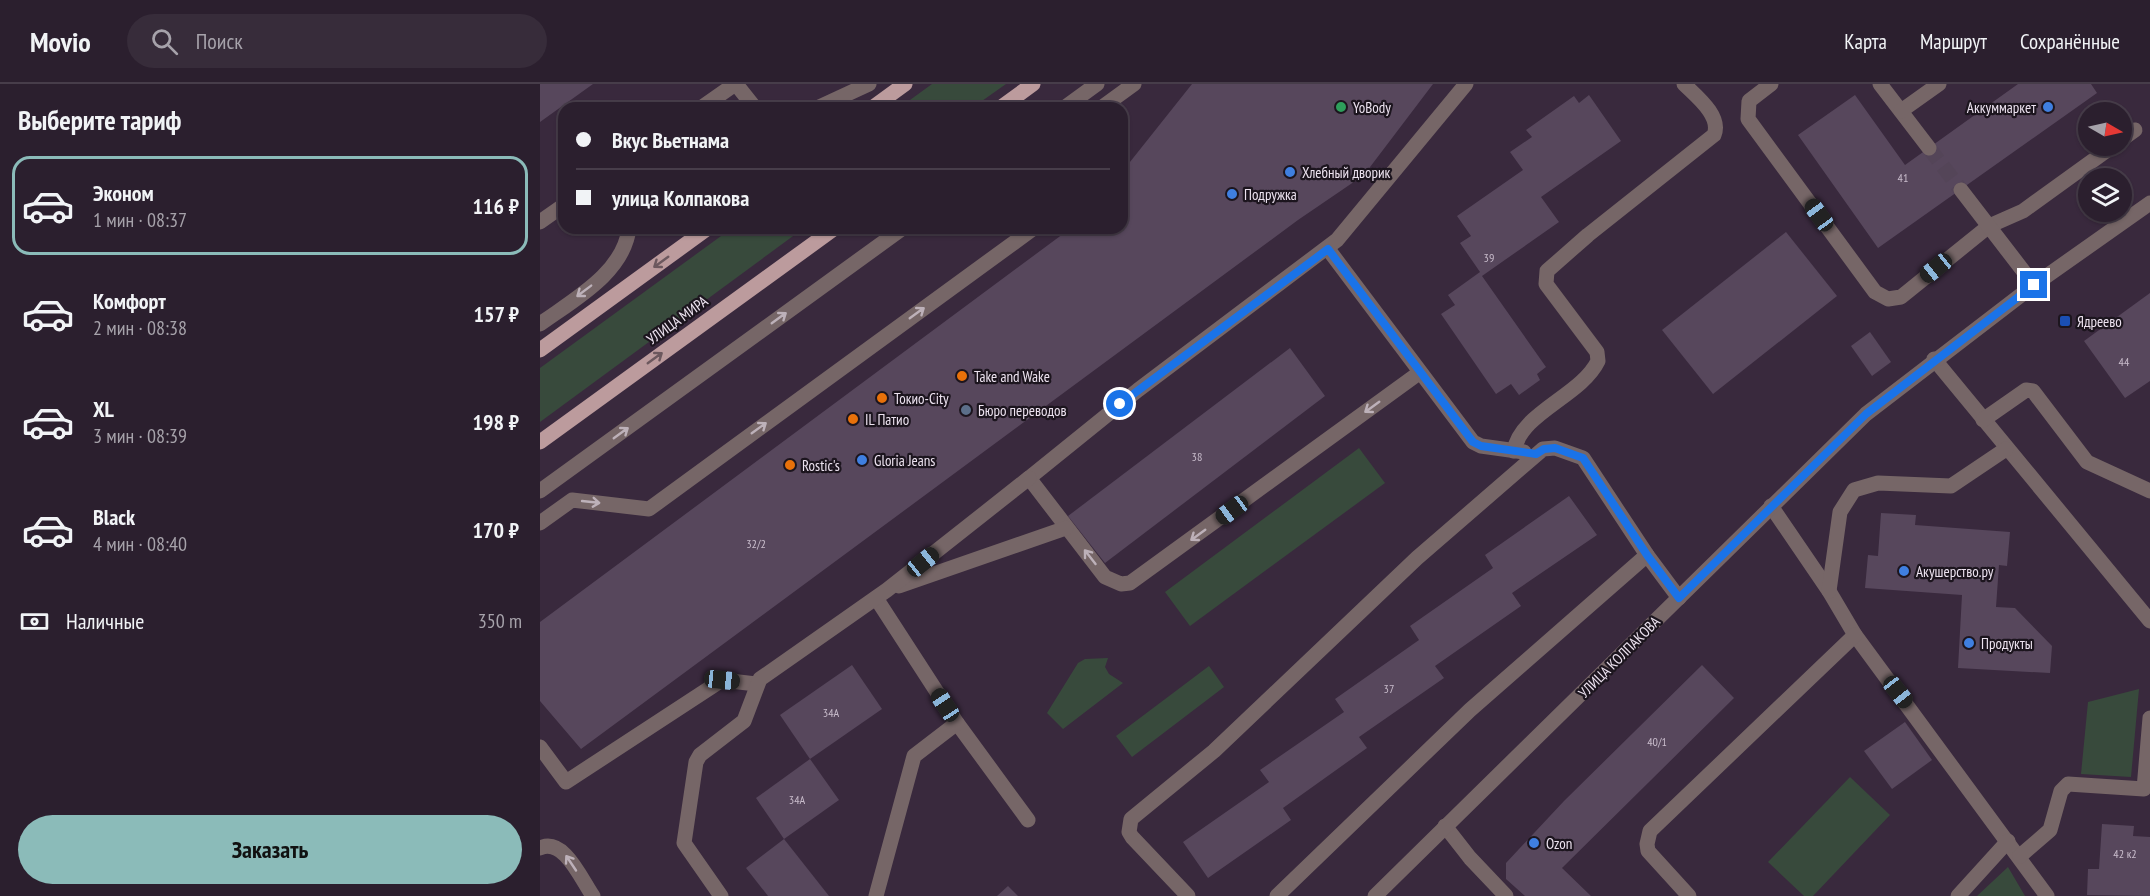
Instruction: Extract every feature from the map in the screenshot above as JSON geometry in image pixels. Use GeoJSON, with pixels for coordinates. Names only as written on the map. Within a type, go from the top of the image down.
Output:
{"type":"FeatureCollection","features":[{"type":"Feature","properties":{"kind":"main road"},"geometry":{"type":"LineString","coordinates":[[880,102],[904,84]]}},
{"type":"Feature","properties":{"kind":"main road"},"geometry":{"type":"LineString","coordinates":[[1008,102],[1033,84]]}},
{"type":"Feature","properties":{"kind":"main road"},"geometry":{"type":"LineString","coordinates":[[540,350],[700,234]]}},
{"type":"Feature","properties":{"kind":"main road","name":"УЛИЦА МИРА"},"geometry":{"type":"LineString","coordinates":[[540,442],[827,234]]}},
{"type":"Feature","properties":{"kind":"street"},"geometry":{"type":"LineString","coordinates":[[710,102],[735,84],[750,102]]}},
{"type":"Feature","properties":{"kind":"street"},"geometry":{"type":"LineString","coordinates":[[830,102],[868,84]]}},
{"type":"Feature","properties":{"kind":"street"},"geometry":{"type":"LineString","coordinates":[[1072,102],[1096,84]]}},
{"type":"Feature","properties":{"kind":"street"},"geometry":{"type":"LineString","coordinates":[[1109,102],[1134,84]]}},
{"type":"Feature","properties":{"kind":"street"},"geometry":{"type":"LineString","coordinates":[[721,896],[686,846],[686,824],[698,758],[744,721],[756,684],[881,594],[1138,390],[1328,249],[1467,84]]}},
{"type":"Feature","properties":{"kind":"street"},"geometry":{"type":"LineString","coordinates":[[1514,451],[1520,432],[1564,397],[1598,361],[1597,352],[1546,284],[1547,271],[1588,235],[1714,135],[1716,129],[1712,115],[1684,84]]}},
{"type":"Feature","properties":{"kind":"street"},"geometry":{"type":"LineString","coordinates":[[1771,84],[1749,102],[1748,119],[1880,296],[1901,297],[1989,226],[2023,211],[2099,156]]}},
{"type":"Feature","properties":{"kind":"street"},"geometry":{"type":"LineString","coordinates":[[1880,84],[1929,148]]}},
{"type":"Feature","properties":{"kind":"street"},"geometry":{"type":"LineString","coordinates":[[1901,111],[1939,84]]}},
{"type":"Feature","properties":{"kind":"street"},"geometry":{"type":"LineString","coordinates":[[1961,190],[2034,285]]}},
{"type":"Feature","properties":{"kind":"street","name":"УЛИЦА КОЛПАКОВА"},"geometry":{"type":"LineString","coordinates":[[1375,896],[1866,414],[1934,359],[2150,203]]}},
{"type":"Feature","properties":{"kind":"street"},"geometry":{"type":"LineString","coordinates":[[540,222],[558,209]]}},
{"type":"Feature","properties":{"kind":"street"},"geometry":{"type":"LineString","coordinates":[[540,324],[609,270],[626,242],[628,234]]}},
{"type":"Feature","properties":{"kind":"street"},"geometry":{"type":"LineString","coordinates":[[540,492],[895,234]]}},
{"type":"Feature","properties":{"kind":"street"},"geometry":{"type":"LineString","coordinates":[[540,523],[572,500],[649,509],[1026,234]]}},
{"type":"Feature","properties":{"kind":"street"},"geometry":{"type":"LineString","coordinates":[[1328,249],[1473,442],[1481,446],[1536,454]]}},
{"type":"Feature","properties":{"kind":"street"},"geometry":{"type":"LineString","coordinates":[[1934,359],[2150,621]]}},
{"type":"Feature","properties":{"kind":"street"},"geometry":{"type":"LineString","coordinates":[[1029,478],[1105,577],[1121,584],[1137,580],[1419,373]]}},
{"type":"Feature","properties":{"kind":"street"},"geometry":{"type":"LineString","coordinates":[[1983,420],[2026,390],[2033,391],[2087,462],[2150,491]]}},
{"type":"Feature","properties":{"kind":"street"},"geometry":{"type":"LineString","coordinates":[[1188,896],[1132,837],[1129,832],[1131,819],[1214,751],[1417,558],[1544,449],[1555,448],[1583,458],[1647,555],[1679,598]]}},
{"type":"Feature","properties":{"kind":"street"},"geometry":{"type":"LineString","coordinates":[[1829,591],[1840,512],[1854,490],[1878,483],[1951,486],[2006,449]]}},
{"type":"Feature","properties":{"kind":"street"},"geometry":{"type":"LineString","coordinates":[[1771,506],[1829,591],[1855,635],[2020,856],[2047,896]]}},
{"type":"Feature","properties":{"kind":"street"},"geometry":{"type":"LineString","coordinates":[[881,594],[1066,528]]}},
{"type":"Feature","properties":{"kind":"street"},"geometry":{"type":"LineString","coordinates":[[1277,896],[1470,710],[1647,555]]}},
{"type":"Feature","properties":{"kind":"street"},"geometry":{"type":"LineString","coordinates":[[881,594],[957,723],[1029,820]]}},
{"type":"Feature","properties":{"kind":"street"},"geometry":{"type":"LineString","coordinates":[[1689,896],[1648,851],[1650,831],[1855,635]]}},
{"type":"Feature","properties":{"kind":"street"},"geometry":{"type":"LineString","coordinates":[[540,747],[566,782],[722,680],[756,684]]}},
{"type":"Feature","properties":{"kind":"street"},"geometry":{"type":"LineString","coordinates":[[2020,856],[2050,830],[2061,791],[2068,784],[2147,790],[2150,718]]}},
{"type":"Feature","properties":{"kind":"street"},"geometry":{"type":"LineString","coordinates":[[876,896],[914,756],[957,723]]}},
{"type":"Feature","properties":{"kind":"street"},"geometry":{"type":"LineString","coordinates":[[1445,826],[1470,858],[1506,896]]}},
{"type":"Feature","properties":{"kind":"street"},"geometry":{"type":"LineString","coordinates":[[1958,896],[2008,841]]}},
{"type":"Feature","properties":{"kind":"street"},"geometry":{"type":"LineString","coordinates":[[540,848],[551,846],[561,850],[593,896]]}},
{"type":"Feature","properties":{"kind":"green space"},"geometry":{"type":"Polygon","coordinates":[[[932,84],[1006,84],[980,102],[907,102],[932,84]]]}},
{"type":"Feature","properties":{"kind":"green space"},"geometry":{"type":"Polygon","coordinates":[[[724,234],[796,234],[540,422],[540,368],[724,234]]]}},
{"type":"Feature","properties":{"kind":"green space"},"geometry":{"type":"Polygon","coordinates":[[[1359,448],[1385,483],[1190,626],[1165,592],[1359,448]]]}},
{"type":"Feature","properties":{"kind":"green space"},"geometry":{"type":"Polygon","coordinates":[[[1108,658],[1105,667],[1109,674],[1123,683],[1063,729],[1047,713],[1078,663],[1085,659],[1108,658]]]}},
{"type":"Feature","properties":{"kind":"green space"},"geometry":{"type":"Polygon","coordinates":[[[1209,666],[1224,687],[1132,757],[1116,736],[1209,666]]]}},
{"type":"Feature","properties":{"kind":"green space"},"geometry":{"type":"Polygon","coordinates":[[[2139,689],[2131,777],[2081,774],[2088,702],[2139,689]]]}},
{"type":"Feature","properties":{"kind":"green space"},"geometry":{"type":"Polygon","coordinates":[[[1850,777],[1890,815],[1813,896],[1804,896],[1768,862],[1850,777]]]}},
{"type":"Feature","properties":{"kind":"green space"},"geometry":{"type":"Polygon","coordinates":[[[2008,867],[2025,896],[1977,896],[2008,867]]]}},
{"type":"Feature","properties":{"kind":"building"},"geometry":{"type":"Polygon","coordinates":[[[540,84],[593,84],[568,102],[558,102],[558,109],[540,122],[540,84]]]}},
{"type":"Feature","properties":{"kind":"building"},"geometry":{"type":"Polygon","coordinates":[[[1192,84],[1433,84],[1364,175],[1298,220],[581,749],[540,701],[540,622],[1063,234],[1128,234],[1128,164],[1192,84]]]}},
{"type":"Feature","properties":{"kind":"building"},"geometry":{"type":"Polygon","coordinates":[[[2018,84],[2091,84],[2097,93],[2084,102],[2078,102],[2078,106],[1878,248],[1798,135],[1855,95],[1905,165],[2018,84]]]}},
{"type":"Feature","properties":{"kind":"building"},"geometry":{"type":"Polygon","coordinates":[[[1589,95],[1621,141],[1541,197],[1559,222],[1482,276],[1546,367],[1537,374],[1540,380],[1519,395],[1511,384],[1496,394],[1441,314],[1455,305],[1448,295],[1480,272],[1460,243],[1471,236],[1457,216],[1523,170],[1510,152],[1532,137],[1526,130],[1574,96],[1579,103],[1589,95]]]}},
{"type":"Feature","properties":{"kind":"building"},"geometry":{"type":"Polygon","coordinates":[[[1786,232],[1837,296],[1713,394],[1662,330],[1786,232]]]}},
{"type":"Feature","properties":{"kind":"building"},"geometry":{"type":"Polygon","coordinates":[[[2150,293],[2150,381],[2125,398],[2084,341],[2150,293]]]}},
{"type":"Feature","properties":{"kind":"building"},"geometry":{"type":"Polygon","coordinates":[[[1870,332],[1891,362],[1872,376],[1851,346],[1870,332]]]}},
{"type":"Feature","properties":{"kind":"building"},"geometry":{"type":"Polygon","coordinates":[[[1290,348],[1325,396],[1105,563],[1068,516],[1290,348]]]}},
{"type":"Feature","properties":{"kind":"building"},"geometry":{"type":"Polygon","coordinates":[[[1569,496],[1597,535],[1512,593],[1521,606],[1435,666],[1444,678],[1359,737],[1367,748],[1283,808],[1291,820],[1208,878],[1183,842],[1269,782],[1260,770],[1344,712],[1335,699],[1419,640],[1410,626],[1493,568],[1485,555],[1569,496]]]}},
{"type":"Feature","properties":{"kind":"building"},"geometry":{"type":"Polygon","coordinates":[[[1881,513],[1916,515],[1915,525],[2010,532],[2007,566],[1999,565],[1996,607],[2015,608],[2052,646],[2050,673],[1958,668],[1962,595],[1865,588],[1868,555],[1878,556],[1881,513]]]}},
{"type":"Feature","properties":{"kind":"building"},"geometry":{"type":"Polygon","coordinates":[[[852,665],[882,709],[810,759],[780,715],[852,665]]]}},
{"type":"Feature","properties":{"kind":"building"},"geometry":{"type":"Polygon","coordinates":[[[1702,665],[1734,698],[1562,868],[1591,896],[1525,896],[1506,879],[1506,863],[1564,801],[1702,665]]]}},
{"type":"Feature","properties":{"kind":"building"},"geometry":{"type":"Polygon","coordinates":[[[1905,722],[1932,760],[1892,789],[1864,751],[1905,722]]]}},
{"type":"Feature","properties":{"kind":"building"},"geometry":{"type":"Polygon","coordinates":[[[810,759],[839,800],[784,839],[756,798],[810,759]]]}},
{"type":"Feature","properties":{"kind":"building"},"geometry":{"type":"Polygon","coordinates":[[[2102,824],[2134,826],[2133,836],[2150,837],[2150,896],[2087,895],[2088,869],[2099,869],[2102,824]]]}},
{"type":"Feature","properties":{"kind":"building"},"geometry":{"type":"Polygon","coordinates":[[[784,839],[829,896],[768,896],[746,868],[784,839]]]}},
{"type":"Feature","properties":{"kind":"building"},"geometry":{"type":"Polygon","coordinates":[[[1008,886],[1018,896],[997,896],[1008,886]]]}},
{"type":"Feature","properties":{"kind":"tunnel"},"geometry":{"type":"LineString","coordinates":[[1929,148],[1961,190]]}},
{"type":"Feature","properties":{"kind":"place","name":"YoBody"},"geometry":{"type":"Point","coordinates":[1341,107]}},
{"type":"Feature","properties":{"kind":"place","name":"Аккуммаркет"},"geometry":{"type":"Point","coordinates":[2048,107]}},
{"type":"Feature","properties":{"kind":"place","name":"Хлебный дворик"},"geometry":{"type":"Point","coordinates":[1290,172]}},
{"type":"Feature","properties":{"kind":"place","name":"Подружка"},"geometry":{"type":"Point","coordinates":[1232,194]}},
{"type":"Feature","properties":{"kind":"place","name":"Ядреево"},"geometry":{"type":"Point","coordinates":[2065,321]}},
{"type":"Feature","properties":{"kind":"place","name":"Take and Wake"},"geometry":{"type":"Point","coordinates":[962,376]}},
{"type":"Feature","properties":{"kind":"place","name":"Токио-City"},"geometry":{"type":"Point","coordinates":[882,398]}},
{"type":"Feature","properties":{"kind":"place","name":"Бюро переводов"},"geometry":{"type":"Point","coordinates":[966,410]}},
{"type":"Feature","properties":{"kind":"place","name":"IL Патио"},"geometry":{"type":"Point","coordinates":[853,419]}},
{"type":"Feature","properties":{"kind":"place","name":"Gloria Jeans"},"geometry":{"type":"Point","coordinates":[862,460]}},
{"type":"Feature","properties":{"kind":"place","name":"Rostic's"},"geometry":{"type":"Point","coordinates":[790,465]}},
{"type":"Feature","properties":{"kind":"place","name":"Акушерство.ру"},"geometry":{"type":"Point","coordinates":[1904,571]}},
{"type":"Feature","properties":{"kind":"place","name":"Продукты"},"geometry":{"type":"Point","coordinates":[1969,643]}},
{"type":"Feature","properties":{"kind":"place","name":"Ozon"},"geometry":{"type":"Point","coordinates":[1534,843]}},
{"type":"Feature","properties":{"kind":"route"},"geometry":{"type":"LineString","coordinates":[[1120,404],[1328,249],[1473,442],[1481,446],[1536,454],[1544,449],[1555,448],[1583,458],[1647,555],[1679,598],[1866,414],[1934,359],[2034,285]]}}]}
